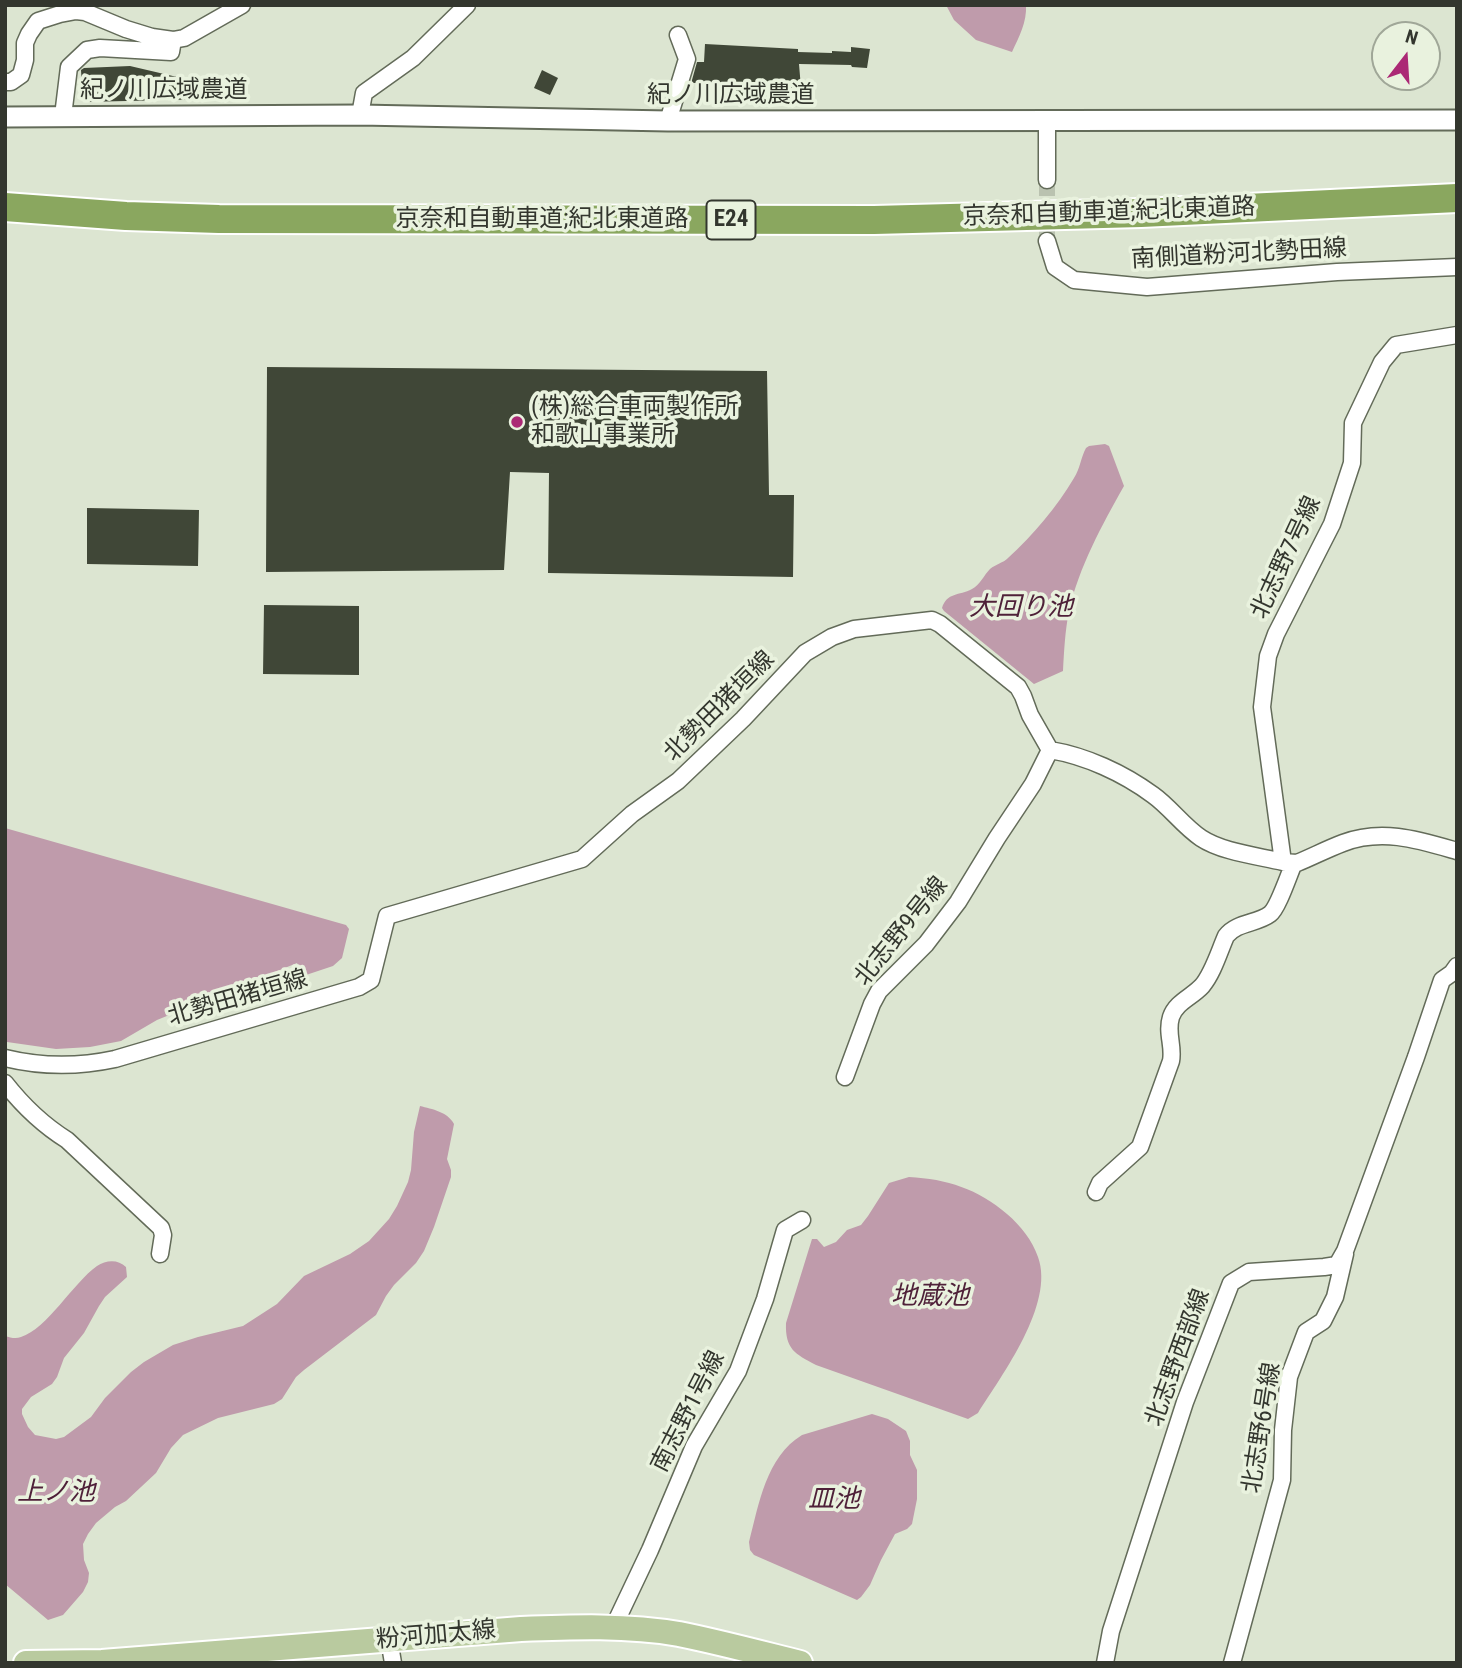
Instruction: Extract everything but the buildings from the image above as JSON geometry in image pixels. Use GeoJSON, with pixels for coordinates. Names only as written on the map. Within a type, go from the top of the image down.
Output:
{"type":"FeatureCollection","features":[{"type":"Feature","properties":{"kind":"highway","name":"京奈和自動車道;紀北東道路"},"geometry":{"type":"LineString","coordinates":[[5,207],[126,216],[219,219],[846,220],[1141,213],[1457,198]]}},
{"type":"Feature","properties":{"kind":"main road","name":"粉河加太線"},"geometry":{"type":"LineString","coordinates":[[26,1663],[391,1651],[521,1629],[613,1628],[677,1634],[800,1663]]}},
{"type":"Feature","properties":{"kind":"street"},"geometry":{"type":"LineString","coordinates":[[5,82],[11,82],[21,75],[26,60],[25,43],[38,21],[60,13],[85,12],[126,29],[173,40],[184,38],[242,5]]}},
{"type":"Feature","properties":{"kind":"street"},"geometry":{"type":"LineString","coordinates":[[360,115],[364,93],[413,58],[467,5]]}},
{"type":"Feature","properties":{"kind":"street"},"geometry":{"type":"LineString","coordinates":[[668,121],[687,59],[678,35]]}},
{"type":"Feature","properties":{"kind":"street"},"geometry":{"type":"LineString","coordinates":[[63,116],[69,67],[87,50],[100,48],[171,52],[173,40]]}},
{"type":"Feature","properties":{"kind":"street","name":"紀ノ川広域農道"},"geometry":{"type":"LineString","coordinates":[[5,117],[360,115],[668,121],[1457,120]]}},
{"type":"Feature","properties":{"kind":"street"},"geometry":{"type":"LineString","coordinates":[[1047,120],[1047,180]]}},
{"type":"Feature","properties":{"kind":"street","name":"南側道粉河北勢田線"},"geometry":{"type":"LineString","coordinates":[[1047,241],[1055,267],[1074,280],[1147,287],[1337,272],[1457,267]]}},
{"type":"Feature","properties":{"kind":"street","name":"北志野7号線"},"geometry":{"type":"LineString","coordinates":[[1288,863],[1262,707],[1268,656],[1276,634],[1332,524],[1352,463],[1353,423],[1382,362],[1396,345],[1457,335]]}},
{"type":"Feature","properties":{"kind":"street","name":"北勢田猪垣線"},"geometry":{"type":"LineString","coordinates":[[5,1058],[28,1064],[89,1065],[359,987],[371,980],[387,916],[582,859],[632,814],[678,781],[743,719],[805,653],[832,637],[854,629],[932,620],[940,624],[1018,687],[1050,750]]}},
{"type":"Feature","properties":{"kind":"street"},"geometry":{"type":"LineString","coordinates":[[1050,750],[1065,752],[1113,770],[1154,795],[1202,839],[1219,846],[1288,863],[1297,863],[1345,842],[1390,835],[1412,838],[1457,851]]}},
{"type":"Feature","properties":{"kind":"street","name":"北志野9号線"},"geometry":{"type":"LineString","coordinates":[[845,1077],[879,991],[926,944],[958,902],[1033,784],[1050,750]]}},
{"type":"Feature","properties":{"kind":"street"},"geometry":{"type":"LineString","coordinates":[[1096,1192],[1100,1183],[1140,1147],[1171,1061],[1168,1035],[1175,1010],[1201,987],[1230,931],[1273,912],[1288,863]]}},
{"type":"Feature","properties":{"kind":"street"},"geometry":{"type":"LineString","coordinates":[[1345,1251],[1442,980],[1457,966]]}},
{"type":"Feature","properties":{"kind":"street"},"geometry":{"type":"LineString","coordinates":[[5,1083],[21,1103],[67,1140],[161,1228],[163,1235],[160,1254]]}},
{"type":"Feature","properties":{"kind":"street","name":"南志野1号線"},"geometry":{"type":"LineString","coordinates":[[613,1628],[694,1446],[738,1371],[765,1299],[785,1230],[802,1220]]}},
{"type":"Feature","properties":{"kind":"street","name":"北志野西部線"},"geometry":{"type":"LineString","coordinates":[[1105,1663],[1111,1631],[1185,1402],[1231,1283],[1249,1272],[1337,1265],[1345,1251]]}},
{"type":"Feature","properties":{"kind":"street","name":"北志野6号線"},"geometry":{"type":"LineString","coordinates":[[1232,1663],[1282,1480],[1283,1430],[1289,1377],[1306,1332],[1323,1321],[1335,1297],[1345,1251]]}},
{"type":"Feature","properties":{"kind":"water"},"geometry":{"type":"Polygon","coordinates":[[[946,5],[1026,5],[1024,23],[1012,52],[976,40],[954,20],[946,5]]]}},
{"type":"Feature","properties":{"kind":"water","name":"大回り池"},"geometry":{"type":"Polygon","coordinates":[[[1105,444],[1109,446],[1124,486],[1092,547],[1073,595],[1063,671],[1034,684],[942,608],[947,599],[975,587],[990,569],[1006,560],[1017,549],[1044,520],[1067,489],[1086,448],[1105,444]]]}},
{"type":"Feature","properties":{"kind":"water"},"geometry":{"type":"Polygon","coordinates":[[[5,828],[346,925],[349,929],[342,958],[333,966],[303,976],[297,963],[157,1020],[121,1041],[90,1047],[56,1049],[7,1042],[5,828]]]}},
{"type":"Feature","properties":{"kind":"water","name":"上ノ池"},"geometry":{"type":"Polygon","coordinates":[[[420,1106],[444,1114],[454,1124],[447,1159],[451,1177],[434,1227],[416,1263],[394,1285],[376,1315],[296,1377],[282,1399],[274,1404],[218,1418],[183,1435],[171,1448],[156,1473],[126,1501],[96,1523],[83,1544],[84,1560],[89,1573],[88,1582],[63,1615],[48,1620],[5,1584],[5,1336],[17,1338],[31,1332],[50,1316],[97,1266],[116,1262],[126,1267],[127,1277],[105,1297],[84,1333],[64,1358],[52,1384],[31,1397],[22,1409],[28,1427],[35,1435],[56,1439],[64,1437],[91,1417],[105,1398],[144,1362],[173,1345],[243,1326],[277,1304],[304,1276],[350,1254],[369,1241],[389,1219],[408,1182],[420,1106]]]}},
{"type":"Feature","properties":{"kind":"water","name":"地蔵池"},"geometry":{"type":"Polygon","coordinates":[[[909,1177],[949,1183],[985,1198],[1017,1223],[1038,1257],[1041,1276],[1033,1317],[1000,1379],[978,1413],[968,1419],[816,1365],[797,1354],[787,1339],[786,1323],[812,1239],[817,1239],[824,1247],[836,1242],[847,1230],[861,1225],[889,1183],[909,1177]]]}},
{"type":"Feature","properties":{"kind":"water","name":"皿池"},"geometry":{"type":"Polygon","coordinates":[[[872,1414],[888,1419],[906,1431],[910,1441],[910,1455],[917,1470],[917,1499],[912,1524],[895,1534],[870,1585],[857,1600],[754,1555],[749,1542],[766,1482],[790,1444],[802,1435],[872,1414]]]}},
{"type":"Feature","properties":{"kind":"tunnel"},"geometry":{"type":"LineString","coordinates":[[1047,180],[1047,241]]}},
{"type":"Feature","properties":{"kind":"place","name":"(株)総合車両製作所 和歌山事業所"},"geometry":{"type":"Point","coordinates":[517,422]}}]}
